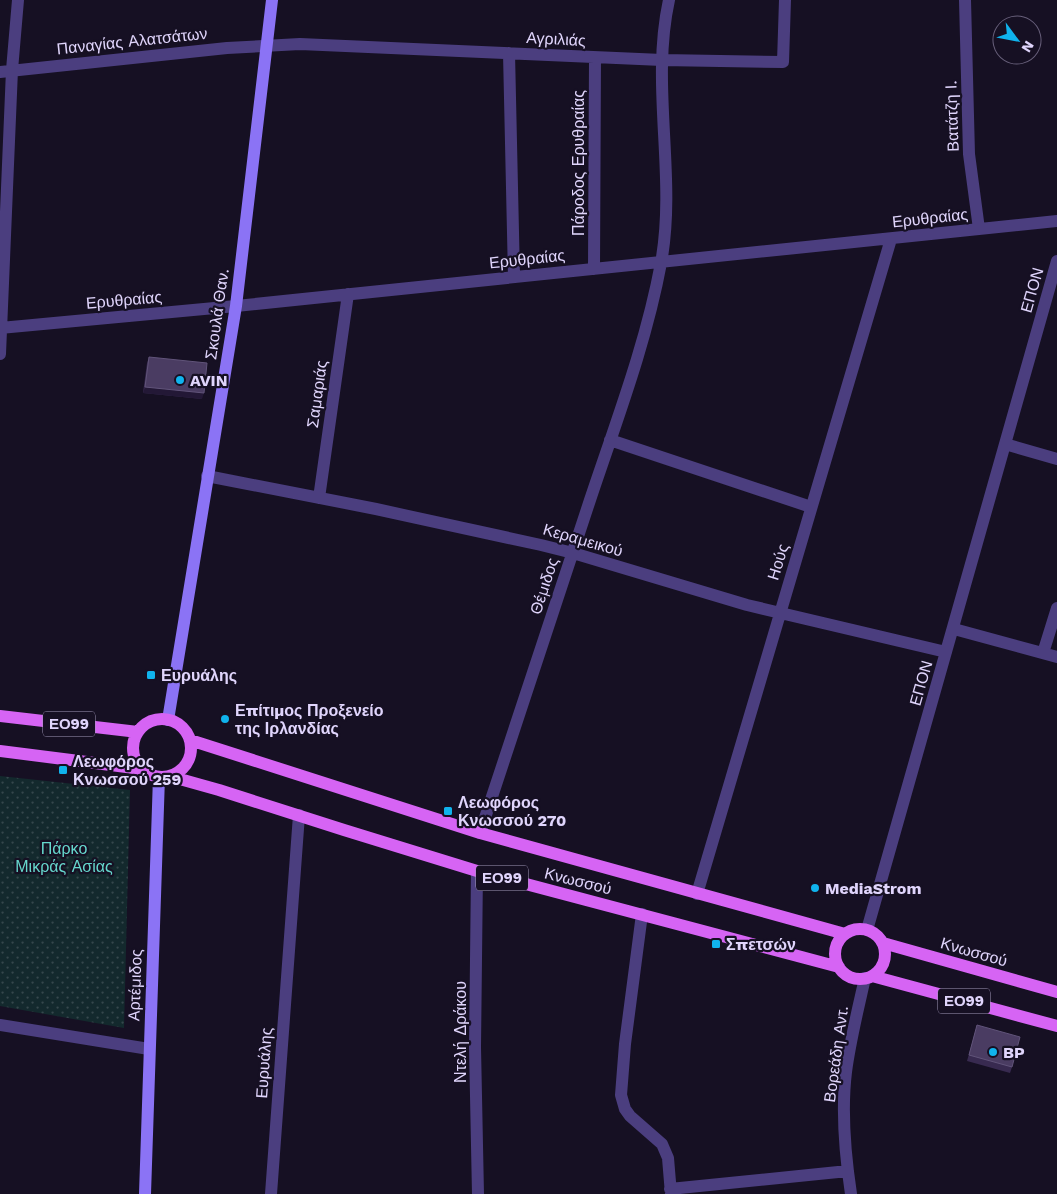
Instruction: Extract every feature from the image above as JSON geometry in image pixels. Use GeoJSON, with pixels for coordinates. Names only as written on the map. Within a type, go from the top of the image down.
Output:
{"type":"FeatureCollection","features":[{"type":"Feature","properties":{"kind":"main road","name":"ΕΟ99"},"geometry":{"type":"LineString","coordinates":[[0,716],[138,732]]}},
{"type":"Feature","properties":{"kind":"main road"},"geometry":{"type":"LineString","coordinates":[[142,769],[134,754],[135,739],[138,732],[148,723],[155,720],[168,720]]}},
{"type":"Feature","properties":{"kind":"main road","name":"ΕΟ99"},"geometry":{"type":"LineString","coordinates":[[168,720],[182,727],[190,740]]}},
{"type":"Feature","properties":{"kind":"main road"},"geometry":{"type":"LineString","coordinates":[[164,776],[178,772],[188,760],[191,750],[190,740]]}},
{"type":"Feature","properties":{"kind":"main road","name":"Κνωσσού"},"geometry":{"type":"LineString","coordinates":[[190,740],[480,833],[845,934]]}},
{"type":"Feature","properties":{"kind":"main road","name":"ΕΟ99"},"geometry":{"type":"LineString","coordinates":[[0,752],[129,766],[142,769],[150,774],[164,776]]}},
{"type":"Feature","properties":{"kind":"main road","name":"Κνωσσού"},"geometry":{"type":"LineString","coordinates":[[164,776],[220,790],[477,871],[839,967]]}},
{"type":"Feature","properties":{"kind":"main road","name":"ΕΟ99"},"geometry":{"type":"LineString","coordinates":[[845,934],[855,929],[867,930],[877,934],[883,943]]}},
{"type":"Feature","properties":{"kind":"main road"},"geometry":{"type":"LineString","coordinates":[[839,967],[836,960],[837,944],[845,934]]}},
{"type":"Feature","properties":{"kind":"main road"},"geometry":{"type":"LineString","coordinates":[[868,977],[881,967],[884,961],[886,954],[883,943]]}},
{"type":"Feature","properties":{"kind":"main road","name":"Κνωσσού"},"geometry":{"type":"LineString","coordinates":[[883,943],[1057,992]]}},
{"type":"Feature","properties":{"kind":"main road","name":"ΕΟ99"},"geometry":{"type":"LineString","coordinates":[[839,967],[851,977],[868,977],[1057,1026]]}},
{"type":"Feature","properties":{"kind":"street"},"geometry":{"type":"LineString","coordinates":[[0,354],[6,71],[18,0]]}},
{"type":"Feature","properties":{"kind":"street","name":"Σκουλά Θαν."},"geometry":{"type":"LineString","coordinates":[[168,720],[236,306],[272,0]]}},
{"type":"Feature","properties":{"kind":"street","name":"Θέμιδος"},"geometry":{"type":"LineString","coordinates":[[480,833],[640,348],[661,262],[666,200],[662,60],[665,18],[669,0]]}},
{"type":"Feature","properties":{"kind":"street","name":"Αγριλιάς"},"geometry":{"type":"LineString","coordinates":[[267,45],[300,44],[596,58],[783,62],[785,0]]}},
{"type":"Feature","properties":{"kind":"street","name":"Βατάτζη Ι."},"geometry":{"type":"LineString","coordinates":[[965,0],[969,154],[979,229]]}},
{"type":"Feature","properties":{"kind":"street","name":"Παναγίας Αλατσάτων"},"geometry":{"type":"LineString","coordinates":[[6,71],[267,45]]}},
{"type":"Feature","properties":{"kind":"street"},"geometry":{"type":"LineString","coordinates":[[509,54],[514,277]]}},
{"type":"Feature","properties":{"kind":"street","name":"Πάροδος Ερυθραίας"},"geometry":{"type":"LineString","coordinates":[[594,269],[596,58]]}},
{"type":"Feature","properties":{"kind":"street","name":"Ερυθραίας"},"geometry":{"type":"LineString","coordinates":[[1,328],[236,306],[1057,221]]}},
{"type":"Feature","properties":{"kind":"street","name":"Ηούς"},"geometry":{"type":"LineString","coordinates":[[697,894],[891,239]]}},
{"type":"Feature","properties":{"kind":"street","name":"ΕΠΟΝ"},"geometry":{"type":"LineString","coordinates":[[867,930],[954,629],[1057,260]]}},
{"type":"Feature","properties":{"kind":"street","name":"Σαμαριάς"},"geometry":{"type":"LineString","coordinates":[[319,498],[348,294]]}},
{"type":"Feature","properties":{"kind":"street"},"geometry":{"type":"LineString","coordinates":[[610,440],[811,507]]}},
{"type":"Feature","properties":{"kind":"street"},"geometry":{"type":"LineString","coordinates":[[1005,444],[1057,460]]}},
{"type":"Feature","properties":{"kind":"street","name":"Κεραμεικού"},"geometry":{"type":"LineString","coordinates":[[207,476],[474,530],[573,553],[713,596],[780,614],[946,652]]}},
{"type":"Feature","properties":{"kind":"street"},"geometry":{"type":"LineString","coordinates":[[1043,653],[1057,608]]}},
{"type":"Feature","properties":{"kind":"street"},"geometry":{"type":"LineString","coordinates":[[954,629],[1057,657]]}},
{"type":"Feature","properties":{"kind":"street","name":"Αρτέμιδος"},"geometry":{"type":"LineString","coordinates":[[144,1194],[149,1049],[164,776]]}},
{"type":"Feature","properties":{"kind":"street","name":"Ευρυάλης"},"geometry":{"type":"LineString","coordinates":[[270,1194],[299,815]]}},
{"type":"Feature","properties":{"kind":"street","name":"Ντελή Δράκου"},"geometry":{"type":"LineString","coordinates":[[477,871],[476,1047],[478,1194]]}},
{"type":"Feature","properties":{"kind":"street"},"geometry":{"type":"LineString","coordinates":[[642,914],[625,1044],[621,1095],[625,1109],[630,1116],[662,1144],[668,1158],[671,1191],[848,1170]]}},
{"type":"Feature","properties":{"kind":"street","name":"Βορεάδη Αντ."},"geometry":{"type":"LineString","coordinates":[[851,1194],[844,1119],[846,1073],[868,977]]}},
{"type":"Feature","properties":{"kind":"street"},"geometry":{"type":"LineString","coordinates":[[0,1025],[149,1049]]}},
{"type":"Feature","properties":{"kind":"green space","name":"Πάρκο Μικράς Ασίας"},"geometry":{"type":"Polygon","coordinates":[[[0,776],[130,790],[124,1028],[0,1006],[0,776]]]}},
{"type":"Feature","properties":{"kind":"building"},"geometry":{"type":"Polygon","coordinates":[[[149,357],[207,363],[204,393],[145,387],[149,357]]]}},
{"type":"Feature","properties":{"kind":"building"},"geometry":{"type":"Polygon","coordinates":[[[977,1025],[1020,1037],[1012,1067],[969,1055],[977,1025]]]}},
{"type":"Feature","properties":{"kind":"place","name":"AVIN"},"geometry":{"type":"Point","coordinates":[180,380]}},
{"type":"Feature","properties":{"kind":"place","name":"Ευρυάλης"},"geometry":{"type":"Point","coordinates":[151,675]}},
{"type":"Feature","properties":{"kind":"place","name":"Επίτιμος Προξενείο της Ιρλανδίας"},"geometry":{"type":"Point","coordinates":[225,719]}},
{"type":"Feature","properties":{"kind":"place","name":"Λεωφόρος Κνωσσού 259"},"geometry":{"type":"Point","coordinates":[63,770]}},
{"type":"Feature","properties":{"kind":"place","name":"Λεωφόρος Κνωσσού 270"},"geometry":{"type":"Point","coordinates":[448,811]}},
{"type":"Feature","properties":{"kind":"place","name":"MediaStrom"},"geometry":{"type":"Point","coordinates":[815,888]}},
{"type":"Feature","properties":{"kind":"place","name":"Σπετσών"},"geometry":{"type":"Point","coordinates":[716,944]}},
{"type":"Feature","properties":{"kind":"place","name":"BP"},"geometry":{"type":"Point","coordinates":[993,1052]}}]}
